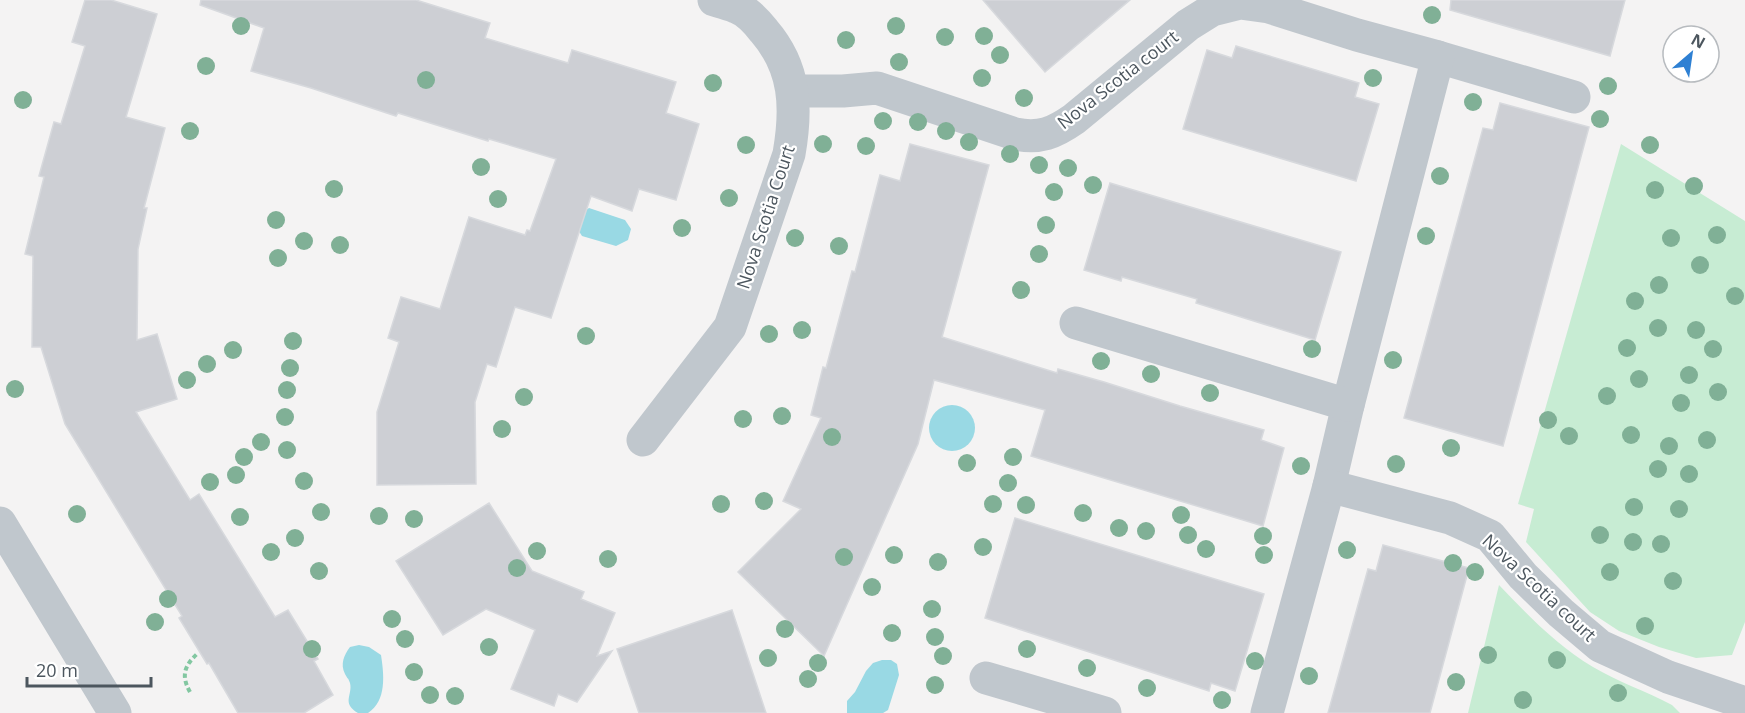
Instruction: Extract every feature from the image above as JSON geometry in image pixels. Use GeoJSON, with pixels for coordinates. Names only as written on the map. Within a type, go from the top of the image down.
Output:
{"type":"FeatureCollection","features":[{"type":"Feature","properties":{"kind":"street","name":"Nova Scotia Court"},"geometry":{"type":"LineString","coordinates":[[644,440],[730,327],[789,154],[794,125],[793,91],[784,62],[772,39],[756,21],[738,7],[714,0]]}},
{"type":"Feature","properties":{"kind":"street","name":"Nova Scotia court"},"geometry":{"type":"LineString","coordinates":[[793,91],[877,88],[1030,137],[1045,134],[1074,119],[1188,25],[1212,10],[1240,3],[1269,7],[1574,97]]}},
{"type":"Feature","properties":{"kind":"street"},"geometry":{"type":"LineString","coordinates":[[1267,713],[1329,486],[1438,57]]}},
{"type":"Feature","properties":{"kind":"street"},"geometry":{"type":"LineString","coordinates":[[1076,323],[1348,405]]}},
{"type":"Feature","properties":{"kind":"street","name":"Nova Scotia court"},"geometry":{"type":"LineString","coordinates":[[1329,486],[1450,518],[1490,537],[1523,576],[1560,613],[1600,646],[1668,677],[1745,703]]}},
{"type":"Feature","properties":{"kind":"street"},"geometry":{"type":"LineString","coordinates":[[0,523],[116,713]]}},
{"type":"Feature","properties":{"kind":"street"},"geometry":{"type":"LineString","coordinates":[[986,678],[1105,713]]}},
{"type":"Feature","properties":{"kind":"street"},"geometry":{"type":"LineString","coordinates":[[1743,713],[1745,709]]}},
{"type":"Feature","properties":{"kind":"path"},"geometry":{"type":"LineString","coordinates":[[190,692],[184,674],[188,662],[197,654]]}},
{"type":"Feature","properties":{"kind":"green space"},"geometry":{"type":"Polygon","coordinates":[[[1621,144],[1745,221],[1745,622],[1732,655],[1696,658],[1659,647],[1619,631],[1590,612],[1526,542],[1534,509],[1518,504],[1621,144]]]}},
{"type":"Feature","properties":{"kind":"green space"},"geometry":{"type":"Polygon","coordinates":[[[1499,585],[1543,629],[1567,649],[1593,667],[1672,705],[1680,713],[1468,713],[1499,585]]]}},
{"type":"Feature","properties":{"kind":"water"},"geometry":{"type":"Polygon","coordinates":[[[589,208],[625,220],[631,229],[628,240],[616,246],[582,236],[575,225],[579,215],[589,208]]]}},
{"type":"Feature","properties":{"kind":"water"},"geometry":{"type":"Polygon","coordinates":[[[952,405],[968,412],[975,428],[968,444],[952,451],[936,444],[929,428],[936,412],[952,405]]]}},
{"type":"Feature","properties":{"kind":"water"},"geometry":{"type":"Polygon","coordinates":[[[359,645],[369,647],[381,655],[382,662],[383,687],[378,702],[368,713],[358,713],[350,706],[351,687],[343,667],[344,656],[350,647],[359,645]]]}},
{"type":"Feature","properties":{"kind":"water"},"geometry":{"type":"Polygon","coordinates":[[[891,660],[897,664],[899,675],[888,710],[883,713],[847,713],[847,701],[855,692],[866,671],[873,663],[891,660]]]}},
{"type":"Feature","properties":{"kind":"building"},"geometry":{"type":"Polygon","coordinates":[[[85,0],[111,0],[157,14],[126,117],[165,128],[144,208],[147,208],[138,249],[137,340],[157,334],[177,399],[136,412],[190,500],[199,494],[275,617],[288,610],[318,659],[314,661],[333,695],[304,713],[238,713],[179,618],[182,616],[65,424],[41,347],[32,347],[33,256],[25,254],[44,177],[39,176],[54,122],[61,124],[85,46],[72,42],[85,0]]]}},
{"type":"Feature","properties":{"kind":"building"},"geometry":{"type":"Polygon","coordinates":[[[201,0],[416,0],[490,23],[485,38],[568,63],[572,50],[676,82],[666,113],[699,124],[676,200],[639,189],[632,211],[591,196],[551,318],[515,307],[496,367],[487,364],[475,402],[476,484],[377,485],[377,412],[399,342],[388,338],[401,297],[440,309],[469,217],[525,235],[527,230],[530,231],[556,159],[398,113],[396,116],[251,71],[264,28],[200,5],[201,0]]]}},
{"type":"Feature","properties":{"kind":"building"},"geometry":{"type":"Polygon","coordinates":[[[983,0],[1130,0],[1045,72],[983,0]]]}},
{"type":"Feature","properties":{"kind":"building"},"geometry":{"type":"Polygon","coordinates":[[[1451,0],[1625,0],[1610,56],[1450,10],[1451,0]]]}},
{"type":"Feature","properties":{"kind":"building"},"geometry":{"type":"Polygon","coordinates":[[[1236,46],[1359,83],[1355,97],[1379,104],[1356,181],[1183,129],[1207,50],[1232,58],[1236,46]]]}},
{"type":"Feature","properties":{"kind":"building"},"geometry":{"type":"Polygon","coordinates":[[[1500,103],[1589,127],[1503,446],[1404,418],[1483,128],[1493,130],[1500,103]]]}},
{"type":"Feature","properties":{"kind":"building"},"geometry":{"type":"Polygon","coordinates":[[[910,144],[989,165],[942,337],[1057,373],[1058,369],[1264,430],[1261,440],[1284,448],[1263,526],[1031,456],[1045,410],[934,380],[918,444],[824,656],[738,572],[801,509],[783,501],[821,418],[811,415],[852,271],[855,272],[880,175],[900,181],[910,144]]]}},
{"type":"Feature","properties":{"kind":"building"},"geometry":{"type":"Polygon","coordinates":[[[1110,183],[1341,252],[1315,340],[1196,303],[1197,299],[1122,277],[1121,281],[1084,270],[1110,183]]]}},
{"type":"Feature","properties":{"kind":"building"},"geometry":{"type":"Polygon","coordinates":[[[489,503],[532,571],[584,592],[581,599],[615,613],[597,656],[612,651],[577,702],[558,694],[554,706],[511,689],[535,630],[486,609],[443,635],[396,561],[489,503]]]}},
{"type":"Feature","properties":{"kind":"building"},"geometry":{"type":"Polygon","coordinates":[[[1015,518],[1264,594],[1235,691],[1211,683],[1209,691],[985,618],[1015,518]]]}},
{"type":"Feature","properties":{"kind":"building"},"geometry":{"type":"Polygon","coordinates":[[[1383,545],[1469,568],[1430,713],[1328,713],[1368,569],[1376,571],[1383,545]]]}},
{"type":"Feature","properties":{"kind":"building"},"geometry":{"type":"Polygon","coordinates":[[[732,610],[766,713],[639,713],[617,649],[732,610]]]}}]}
